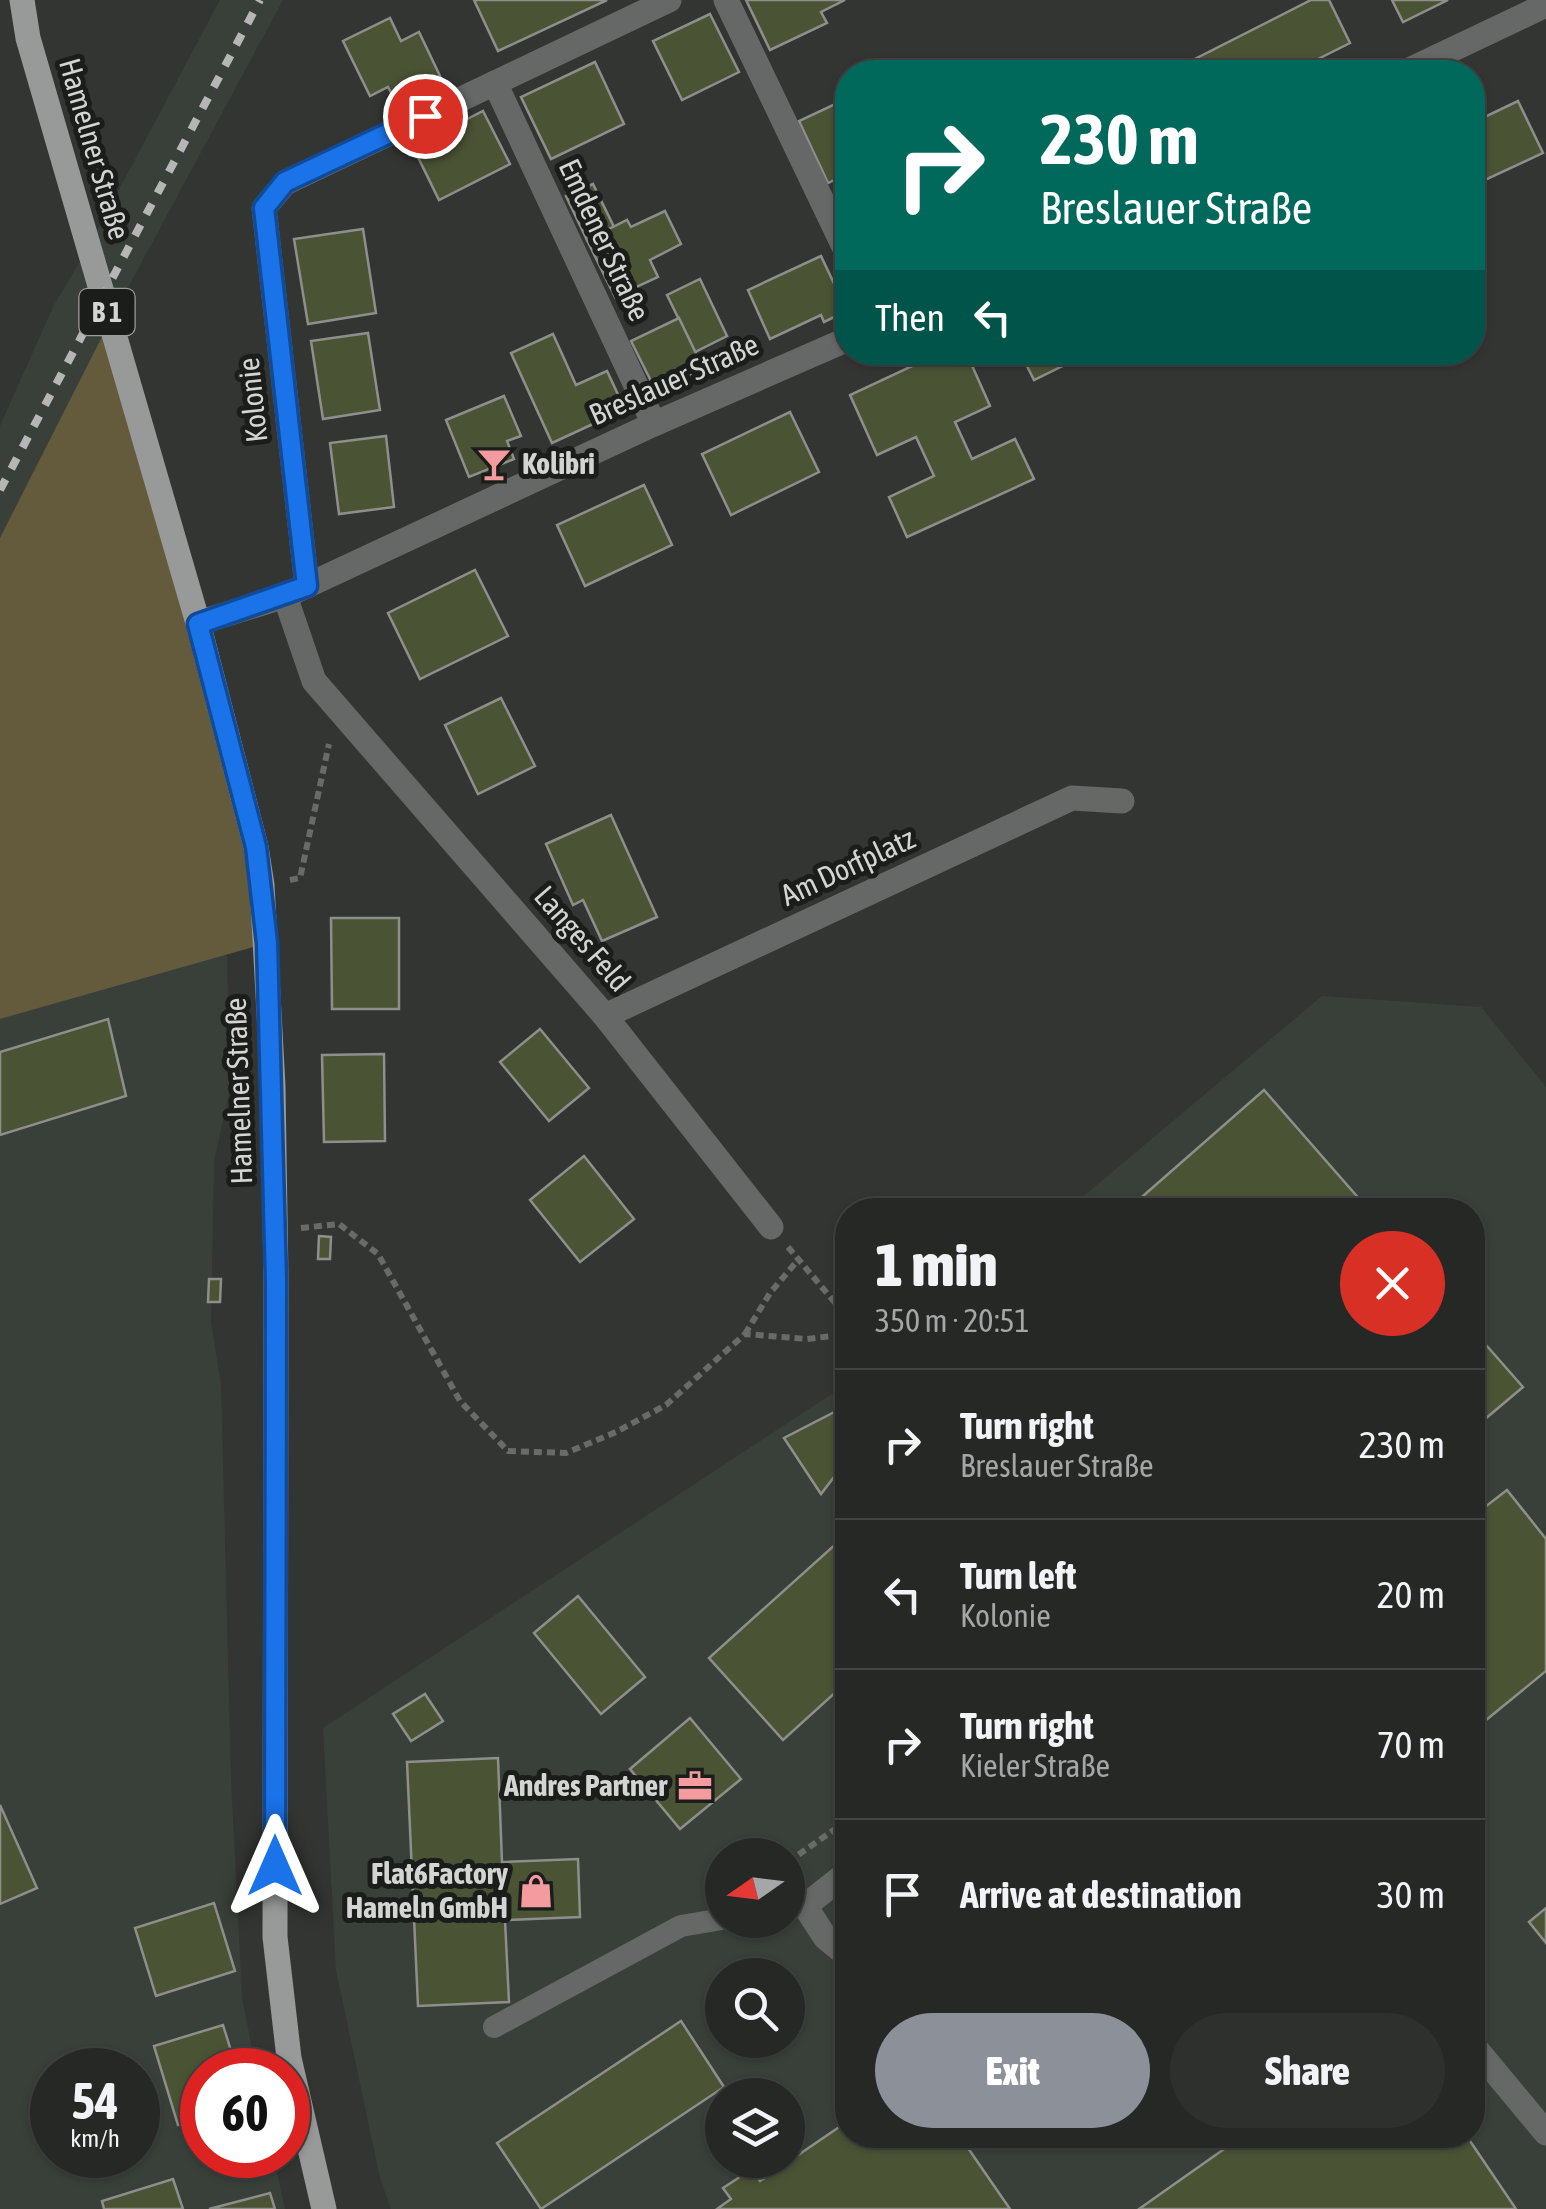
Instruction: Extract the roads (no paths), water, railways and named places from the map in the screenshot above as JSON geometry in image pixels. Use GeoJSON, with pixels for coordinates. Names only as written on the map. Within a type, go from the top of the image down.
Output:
{"type":"FeatureCollection","features":[{"type":"Feature","properties":{"kind":"main road","name":"Hamelner Straße"},"geometry":{"type":"LineString","coordinates":[[22,0],[34,57],[198,624],[256,847],[262,885],[273,1086],[275,1230],[275,1937],[289,2058],[324,2209]]}},
{"type":"Feature","properties":{"kind":"street"},"geometry":{"type":"LineString","coordinates":[[494,83],[670,0]]}},
{"type":"Feature","properties":{"kind":"street"},"geometry":{"type":"LineString","coordinates":[[726,0],[835,229]]}},
{"type":"Feature","properties":{"kind":"street"},"geometry":{"type":"LineString","coordinates":[[1432,60],[1544,10]]}},
{"type":"Feature","properties":{"kind":"street","name":"Kolonie"},"geometry":{"type":"LineString","coordinates":[[296,591],[264,208],[285,182],[494,83]]}},
{"type":"Feature","properties":{"kind":"street","name":"Emdener Straße"},"geometry":{"type":"LineString","coordinates":[[494,83],[654,424]]}},
{"type":"Feature","properties":{"kind":"street","name":"Breslauer Straße"},"geometry":{"type":"LineString","coordinates":[[198,624],[296,591],[835,344]]}},
{"type":"Feature","properties":{"kind":"street","name":"Langes Feld"},"geometry":{"type":"LineString","coordinates":[[296,591],[314,681],[605,1016],[771,1227]]}},
{"type":"Feature","properties":{"kind":"street","name":"Am Dorfplatz"},"geometry":{"type":"LineString","coordinates":[[605,1016],[1072,798],[1122,801]]}},
{"type":"Feature","properties":{"kind":"street"},"geometry":{"type":"LineString","coordinates":[[805,1901],[835,1881]]}},
{"type":"Feature","properties":{"kind":"street"},"geometry":{"type":"LineString","coordinates":[[805,1916],[835,1945]]}},
{"type":"Feature","properties":{"kind":"street"},"geometry":{"type":"LineString","coordinates":[[1485,2060],[1546,2133]]}},
{"type":"Feature","properties":{"kind":"lane"},"geometry":{"type":"LineString","coordinates":[[494,2028],[681,1926],[705,1922]]}},
{"type":"Feature","properties":{"kind":"railway"},"geometry":{"type":"LineString","coordinates":[[0,490],[260,0]]}},
{"type":"Feature","properties":{"kind":"place","name":"Kolibri"},"geometry":{"type":"Point","coordinates":[494,464]}},
{"type":"Feature","properties":{"kind":"place","name":"Andres Partner"},"geometry":{"type":"Point","coordinates":[695,1786]}},
{"type":"Feature","properties":{"kind":"place","name":"Flat6Factory Hameln GmbH"},"geometry":{"type":"Point","coordinates":[536,1891]}}]}
